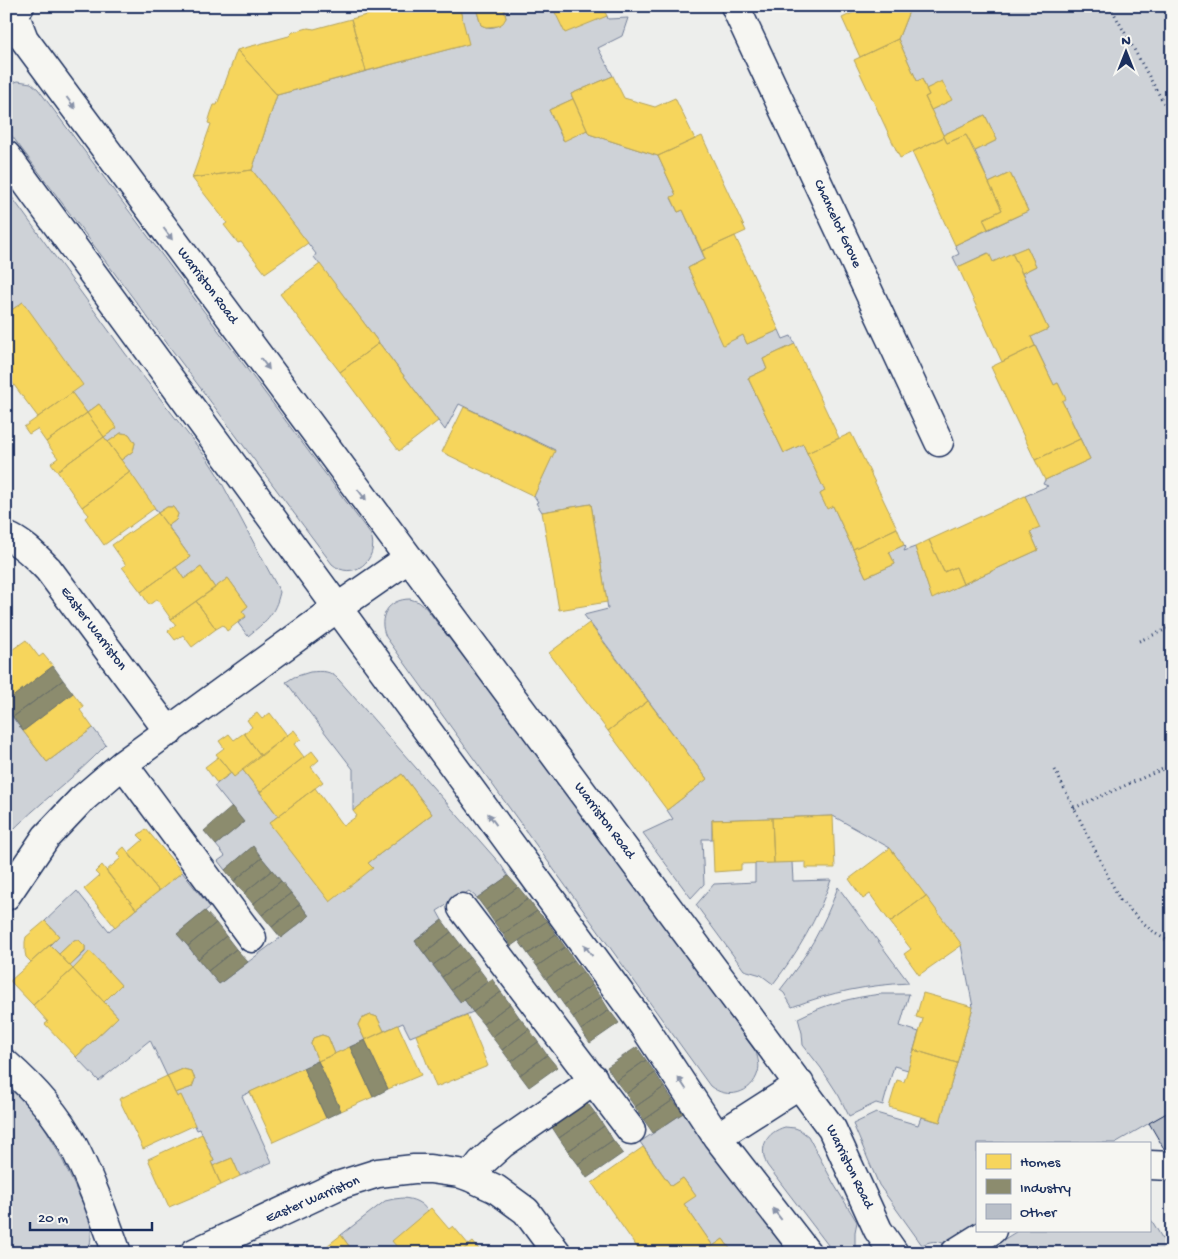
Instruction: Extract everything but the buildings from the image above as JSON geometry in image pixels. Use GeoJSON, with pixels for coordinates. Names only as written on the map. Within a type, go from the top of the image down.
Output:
{"type":"FeatureCollection","features":[{"type":"Feature","properties":{"kind":"street","name":"Chancelot Grove"},"geometry":{"type":"LineString","coordinates":[[735,6],[939,442]]}},
{"type":"Feature","properties":{"kind":"street","name":"Warriston Road"},"geometry":{"type":"LineString","coordinates":[[13,8],[24,39],[832,1129],[880,1241],[894,1253]]}},
{"type":"Feature","properties":{"kind":"street"},"geometry":{"type":"LineString","coordinates":[[6,155],[644,1025],[717,1137],[807,1253]]}},
{"type":"Feature","properties":{"kind":"street","name":"Easter Warriston"},"geometry":{"type":"LineString","coordinates":[[6,536],[14,539],[27,549],[48,569],[169,732]]}},
{"type":"Feature","properties":{"kind":"street"},"geometry":{"type":"LineString","coordinates":[[6,896],[46,838],[81,800],[123,764],[337,608],[409,558]]}},
{"type":"Feature","properties":{"kind":"street"},"geometry":{"type":"LineString","coordinates":[[123,764],[252,938]]}},
{"type":"Feature","properties":{"kind":"street"},"geometry":{"type":"LineString","coordinates":[[462,908],[631,1130]]}},
{"type":"Feature","properties":{"kind":"street"},"geometry":{"type":"LineString","coordinates":[[6,1064],[33,1089],[59,1121],[72,1143],[91,1184],[118,1253]]}},
{"type":"Feature","properties":{"kind":"street"},"geometry":{"type":"LineString","coordinates":[[470,1177],[481,1163],[502,1144],[576,1093],[593,1078]]}},
{"type":"Feature","properties":{"kind":"street"},"geometry":{"type":"LineString","coordinates":[[717,1137],[800,1084]]}},
{"type":"Feature","properties":{"kind":"street","name":"Easter Warriston"},"geometry":{"type":"LineString","coordinates":[[194,1253],[337,1186],[378,1173],[397,1170],[430,1169],[445,1170],[470,1177],[496,1189],[526,1211],[557,1253]]}},
{"type":"Feature","properties":{"kind":"street"},"geometry":{"type":"LineString","coordinates":[[955,1253],[989,1232]]}},
{"type":"Feature","properties":{"kind":"path"},"geometry":{"type":"LineString","coordinates":[[1110,6],[1172,118]]}},
{"type":"Feature","properties":{"kind":"path"},"geometry":{"type":"LineString","coordinates":[[1140,641],[1172,626]]}},
{"type":"Feature","properties":{"kind":"path"},"geometry":{"type":"LineString","coordinates":[[1074,808],[1172,765]]}},
{"type":"Feature","properties":{"kind":"path"},"geometry":{"type":"LineString","coordinates":[[1054,770],[1120,900],[1156,934],[1172,943]]}},
{"type":"Feature","properties":{"kind":"shaded area"},"geometry":{"type":"Polygon","coordinates":[[[459,6],[473,6],[476,8],[481,25],[488,27],[501,24],[506,18],[503,6],[552,6],[607,16],[608,19],[628,18],[622,36],[598,48],[613,76],[571,94],[573,99],[549,110],[563,140],[587,130],[589,134],[658,156],[676,195],[671,198],[678,212],[683,210],[705,259],[688,268],[723,344],[743,335],[747,344],[779,330],[783,339],[791,336],[795,344],[763,359],[767,369],[748,378],[784,453],[803,444],[825,491],[820,494],[827,508],[833,506],[866,577],[895,564],[889,552],[904,545],[906,547],[904,551],[915,547],[932,598],[1038,550],[1030,532],[1039,528],[1025,496],[1048,486],[1043,484],[1045,480],[1090,459],[1062,401],[1065,398],[1058,383],[1054,385],[1031,337],[1048,329],[1022,273],[1036,266],[1027,247],[993,262],[988,253],[958,267],[953,257],[959,254],[955,245],[1028,211],[1010,173],[989,183],[975,151],[997,140],[985,115],[943,135],[931,110],[951,100],[942,82],[926,89],[922,79],[917,81],[898,39],[911,6],[1172,6],[1172,1110],[1117,1142],[976,1142],[976,1226],[945,1244],[934,1242],[922,1245],[879,1185],[853,1124],[876,1113],[918,1125],[921,1117],[940,1122],[973,1007],[961,945],[890,848],[833,816],[712,820],[712,839],[702,839],[704,884],[691,898],[643,833],[673,819],[667,810],[707,779],[584,615],[608,609],[591,504],[542,512],[536,503],[538,502],[534,496],[555,450],[459,404],[445,430],[314,257],[316,254],[252,170],[277,95],[468,44],[459,6]]]}},
{"type":"Feature","properties":{"kind":"shaded area"},"geometry":{"type":"Polygon","coordinates":[[[18,81],[31,83],[38,89],[371,535],[372,553],[362,566],[348,571],[332,564],[6,128],[6,85],[18,81]]]}},
{"type":"Feature","properties":{"kind":"shaded area"},"geometry":{"type":"Polygon","coordinates":[[[6,189],[125,353],[217,474],[280,592],[272,612],[248,636],[238,623],[246,617],[242,611],[248,606],[228,578],[215,588],[201,567],[184,579],[176,567],[190,557],[168,526],[176,520],[178,514],[173,507],[167,507],[158,513],[121,460],[133,451],[135,443],[129,434],[121,433],[108,442],[104,437],[116,428],[99,404],[87,413],[72,393],[23,302],[6,314],[6,189]]]}},
{"type":"Feature","properties":{"kind":"shaded area"},"geometry":{"type":"Polygon","coordinates":[[[410,599],[419,602],[426,608],[576,805],[756,1052],[759,1064],[758,1072],[755,1079],[745,1090],[731,1094],[724,1093],[710,1086],[386,637],[383,623],[386,610],[396,602],[410,599]]]}},
{"type":"Feature","properties":{"kind":"shaded area"},"geometry":{"type":"Polygon","coordinates":[[[310,672],[326,672],[339,680],[501,865],[508,876],[477,898],[469,891],[437,911],[442,920],[415,941],[460,1002],[464,999],[473,1012],[410,1037],[403,1023],[384,1031],[377,1017],[371,1015],[361,1019],[358,1025],[365,1040],[335,1054],[328,1037],[322,1035],[313,1038],[311,1044],[318,1061],[242,1096],[272,1162],[240,1176],[232,1158],[213,1166],[211,1162],[214,1161],[200,1129],[197,1130],[181,1096],[177,1097],[175,1093],[192,1087],[195,1079],[191,1071],[183,1069],[167,1076],[150,1040],[99,1081],[76,1057],[118,1017],[104,1002],[121,985],[90,952],[73,969],[70,966],[85,952],[85,946],[79,940],[74,940],[59,954],[50,945],[59,936],[45,921],[77,891],[109,931],[182,872],[210,907],[178,934],[219,984],[309,916],[253,847],[225,870],[218,861],[225,856],[216,845],[243,822],[214,786],[231,773],[234,777],[242,769],[278,816],[269,823],[372,868],[368,863],[432,814],[402,774],[353,811],[353,769],[286,682],[294,677],[310,672]]]}},
{"type":"Feature","properties":{"kind":"shaded area"},"geometry":{"type":"Polygon","coordinates":[[[6,709],[47,762],[93,728],[106,745],[6,837],[6,709]]]}},
{"type":"Feature","properties":{"kind":"shaded area"},"geometry":{"type":"Polygon","coordinates":[[[792,862],[793,881],[831,880],[820,908],[806,934],[773,984],[761,975],[744,970],[696,905],[714,884],[755,882],[755,863],[792,862]]]}},
{"type":"Feature","properties":{"kind":"shaded area"},"geometry":{"type":"Polygon","coordinates":[[[838,887],[909,983],[879,985],[850,990],[792,1007],[784,993],[780,990],[814,941],[838,887]]]}},
{"type":"Feature","properties":{"kind":"shaded area"},"geometry":{"type":"Polygon","coordinates":[[[881,994],[909,994],[900,1026],[919,1032],[908,1070],[894,1066],[883,1105],[876,1103],[849,1116],[821,1068],[803,1045],[798,1018],[838,1002],[881,994]]]}},
{"type":"Feature","properties":{"kind":"shaded area"},"geometry":{"type":"Polygon","coordinates":[[[6,1087],[29,1107],[39,1120],[64,1163],[89,1218],[91,1234],[88,1253],[6,1253],[6,1087]]]}},
{"type":"Feature","properties":{"kind":"shaded area"},"geometry":{"type":"Polygon","coordinates":[[[683,1113],[788,1253],[733,1253],[723,1239],[713,1246],[684,1204],[695,1195],[683,1178],[671,1186],[640,1142],[683,1113]]]}},
{"type":"Feature","properties":{"kind":"shaded area"},"geometry":{"type":"Polygon","coordinates":[[[785,1127],[795,1128],[808,1136],[857,1222],[855,1253],[834,1253],[767,1165],[763,1152],[766,1141],[773,1133],[785,1127]]]}},
{"type":"Feature","properties":{"kind":"shaded area"},"geometry":{"type":"Polygon","coordinates":[[[403,1198],[411,1199],[423,1205],[428,1211],[403,1253],[354,1253],[341,1235],[385,1201],[403,1198]]]}},
{"type":"Feature","properties":{"kind":"shaded area"},"geometry":{"type":"Polygon","coordinates":[[[1150,1219],[1171,1253],[982,1253],[1016,1232],[1150,1232],[1150,1219]]]}}]}
